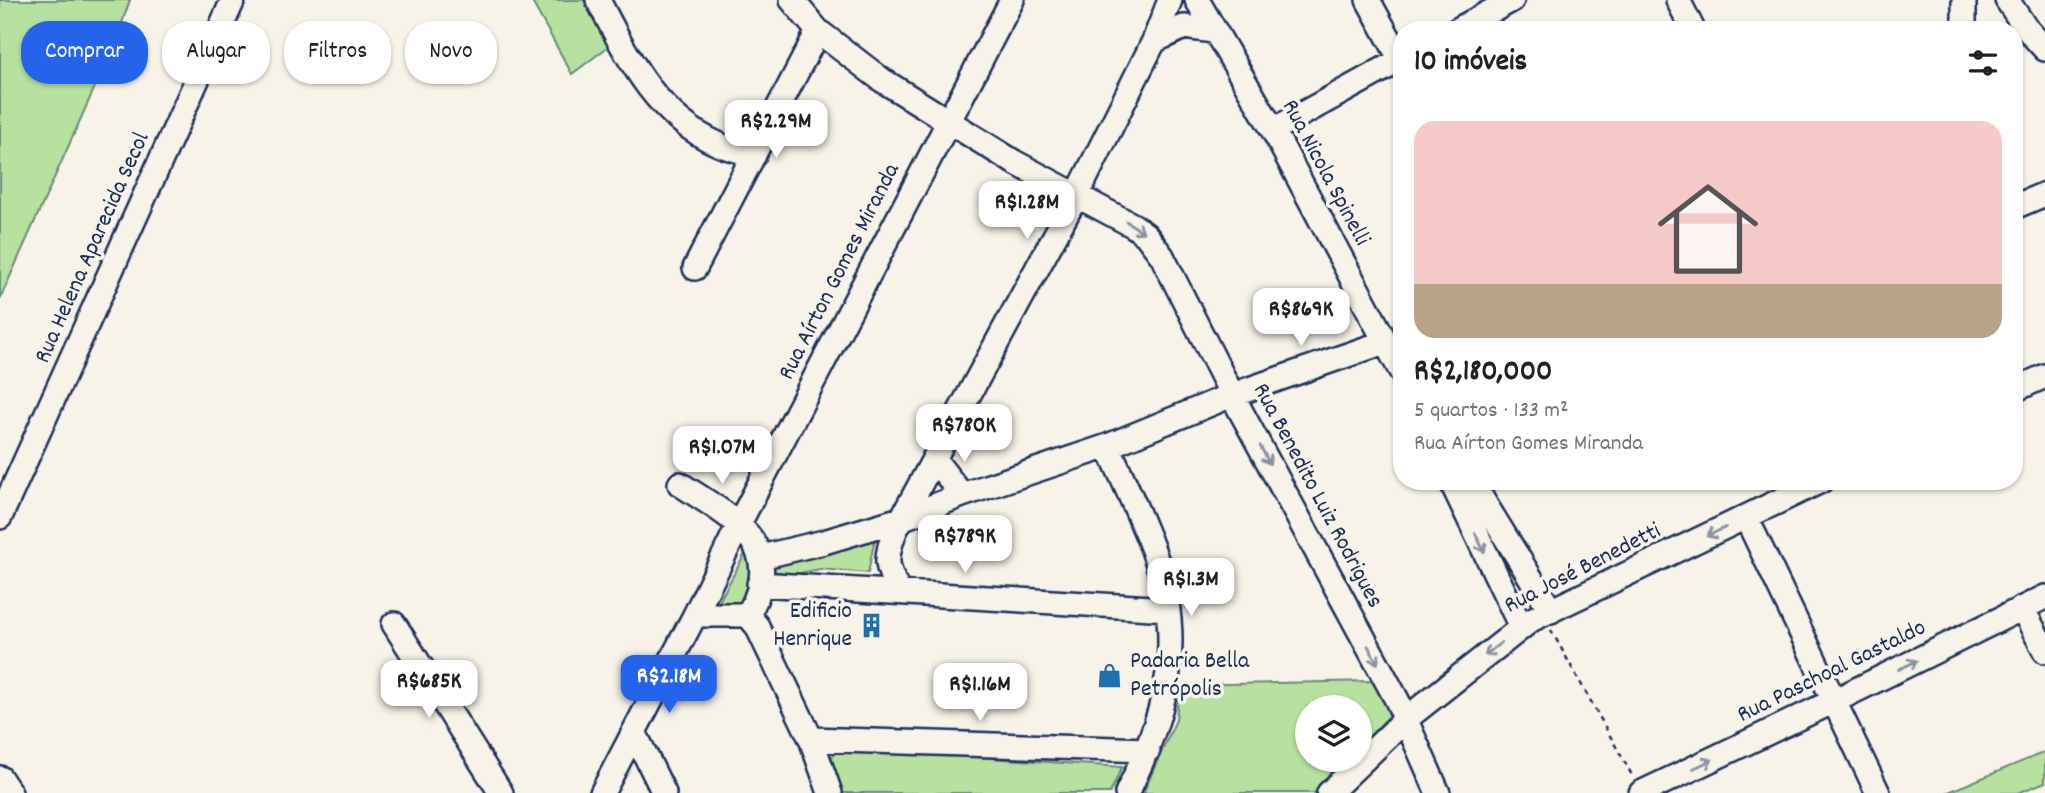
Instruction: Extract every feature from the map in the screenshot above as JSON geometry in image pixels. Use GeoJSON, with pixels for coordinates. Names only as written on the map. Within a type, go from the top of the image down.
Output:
{"type":"FeatureCollection","features":[{"type":"Feature","properties":{"kind":"street","name":"Rua Helena Aparecida Secol"},"geometry":{"type":"LineString","coordinates":[[0,517],[233,0]]}},
{"type":"Feature","properties":{"kind":"street"},"geometry":{"type":"LineString","coordinates":[[598,0],[635,70],[676,118],[718,144],[754,155]]}},
{"type":"Feature","properties":{"kind":"street","name":"Rua Benedito Luiz Rodrigues"},"geometry":{"type":"LineString","coordinates":[[792,0],[818,31],[882,80],[1014,162],[1134,226],[1154,245],[1406,719],[1438,793]]}},
{"type":"Feature","properties":{"kind":"street","name":"Rua Aírton Gomes Miranda"},"geometry":{"type":"LineString","coordinates":[[602,793],[635,734],[739,524],[1012,0]]}},
{"type":"Feature","properties":{"kind":"street"},"geometry":{"type":"LineString","coordinates":[[900,592],[887,569],[891,540],[1077,195],[1154,41],[1170,0]]}},
{"type":"Feature","properties":{"kind":"street","name":"Rua Nicola Spinelli"},"geometry":{"type":"LineString","coordinates":[[1197,0],[1273,130],[1393,357]]}},
{"type":"Feature","properties":{"kind":"street"},"geometry":{"type":"LineString","coordinates":[[1368,0],[1393,45]]}},
{"type":"Feature","properties":{"kind":"street"},"geometry":{"type":"LineString","coordinates":[[1474,21],[1513,0]]}},
{"type":"Feature","properties":{"kind":"street"},"geometry":{"type":"LineString","coordinates":[[1678,0],[1688,21]]}},
{"type":"Feature","properties":{"kind":"street"},"geometry":{"type":"LineString","coordinates":[[1964,0],[1964,21]]}},
{"type":"Feature","properties":{"kind":"street"},"geometry":{"type":"LineString","coordinates":[[2007,0],[2021,21]]}},
{"type":"Feature","properties":{"kind":"street"},"geometry":{"type":"LineString","coordinates":[[2023,24],[2045,49]]}},
{"type":"Feature","properties":{"kind":"street"},"geometry":{"type":"LineString","coordinates":[[1154,41],[1184,27],[1214,31]]}},
{"type":"Feature","properties":{"kind":"street"},"geometry":{"type":"LineString","coordinates":[[695,268],[818,31]]}},
{"type":"Feature","properties":{"kind":"street"},"geometry":{"type":"LineString","coordinates":[[1273,130],[1393,64]]}},
{"type":"Feature","properties":{"kind":"street"},"geometry":{"type":"LineString","coordinates":[[2023,203],[2045,194]]}},
{"type":"Feature","properties":{"kind":"street"},"geometry":{"type":"LineString","coordinates":[[761,557],[901,519],[962,495],[1108,446],[1232,395],[1385,342]]}},
{"type":"Feature","properties":{"kind":"street"},"geometry":{"type":"LineString","coordinates":[[2023,386],[2045,376]]}},
{"type":"Feature","properties":{"kind":"street"},"geometry":{"type":"LineString","coordinates":[[1108,446],[1154,551],[1168,609],[1171,653],[1162,711],[1148,750],[1127,793]]}},
{"type":"Feature","properties":{"kind":"street"},"geometry":{"type":"LineString","coordinates":[[934,459],[962,495]]}},
{"type":"Feature","properties":{"kind":"street"},"geometry":{"type":"LineString","coordinates":[[680,484],[739,524],[754,541],[761,557],[759,584],[756,599],[747,614]]}},
{"type":"Feature","properties":{"kind":"street"},"geometry":{"type":"LineString","coordinates":[[1455,490],[1521,627]]}},
{"type":"Feature","properties":{"kind":"street"},"geometry":{"type":"LineString","coordinates":[[1476,490],[1547,613]]}},
{"type":"Feature","properties":{"kind":"street","name":"Rua José Benedetti"},"geometry":{"type":"LineString","coordinates":[[1329,793],[1406,719],[1521,627],[1802,490]]}},
{"type":"Feature","properties":{"kind":"street"},"geometry":{"type":"LineString","coordinates":[[1746,517],[1832,702],[1878,793]]}},
{"type":"Feature","properties":{"kind":"street"},"geometry":{"type":"LineString","coordinates":[[759,584],[1168,609]]}},
{"type":"Feature","properties":{"kind":"street","name":"Rua Paschoal Gastaldo"},"geometry":{"type":"LineString","coordinates":[[1641,793],[2045,597]]}},
{"type":"Feature","properties":{"kind":"street"},"geometry":{"type":"LineString","coordinates":[[2022,608],[2045,651]]}},
{"type":"Feature","properties":{"kind":"street"},"geometry":{"type":"LineString","coordinates":[[695,615],[747,614]]}},
{"type":"Feature","properties":{"kind":"street"},"geometry":{"type":"LineString","coordinates":[[747,614],[757,626],[811,739],[830,793]]}},
{"type":"Feature","properties":{"kind":"street"},"geometry":{"type":"LineString","coordinates":[[394,624],[501,793]]}},
{"type":"Feature","properties":{"kind":"street"},"geometry":{"type":"LineString","coordinates":[[635,734],[664,793]]}},
{"type":"Feature","properties":{"kind":"street"},"geometry":{"type":"LineString","coordinates":[[811,739],[1148,750]]}},
{"type":"Feature","properties":{"kind":"street"},"geometry":{"type":"LineString","coordinates":[[0,778],[10,793]]}},
{"type":"Feature","properties":{"kind":"path"},"geometry":{"type":"LineString","coordinates":[[1547,613],[1641,793]]}},
{"type":"Feature","properties":{"kind":"green space"},"geometry":{"type":"Polygon","coordinates":[[[0,0],[130,0],[123,21],[21,21],[21,84],[96,84],[0,299],[0,0]]]}},
{"type":"Feature","properties":{"kind":"green space"},"geometry":{"type":"Polygon","coordinates":[[[531,0],[584,0],[609,46],[572,74],[531,0]]]}},
{"type":"Feature","properties":{"kind":"green space"},"geometry":{"type":"Polygon","coordinates":[[[875,538],[868,573],[820,569],[771,579],[769,560],[824,554],[852,539],[875,538]]]}},
{"type":"Feature","properties":{"kind":"green space"},"geometry":{"type":"Polygon","coordinates":[[[746,552],[756,559],[739,607],[717,605],[746,552]]]}},
{"type":"Feature","properties":{"kind":"green space"},"geometry":{"type":"Polygon","coordinates":[[[1375,681],[1392,713],[1372,734],[1372,695],[1295,695],[1295,772],[1334,772],[1314,793],[1143,793],[1176,720],[1179,685],[1375,681]]]}},
{"type":"Feature","properties":{"kind":"green space"},"geometry":{"type":"Polygon","coordinates":[[[842,748],[1122,767],[1110,793],[841,793],[827,761],[842,748]]]}},
{"type":"Feature","properties":{"kind":"green space"},"geometry":{"type":"Polygon","coordinates":[[[2045,752],[2045,782],[2018,793],[1946,793],[2045,752]]]}},
{"type":"Feature","properties":{"kind":"place","name":"Edificio Henrique"},"geometry":{"type":"Point","coordinates":[872,626]}},
{"type":"Feature","properties":{"kind":"place","name":"Padaria Bella Petrópolis"},"geometry":{"type":"Point","coordinates":[1110,676]}}]}
